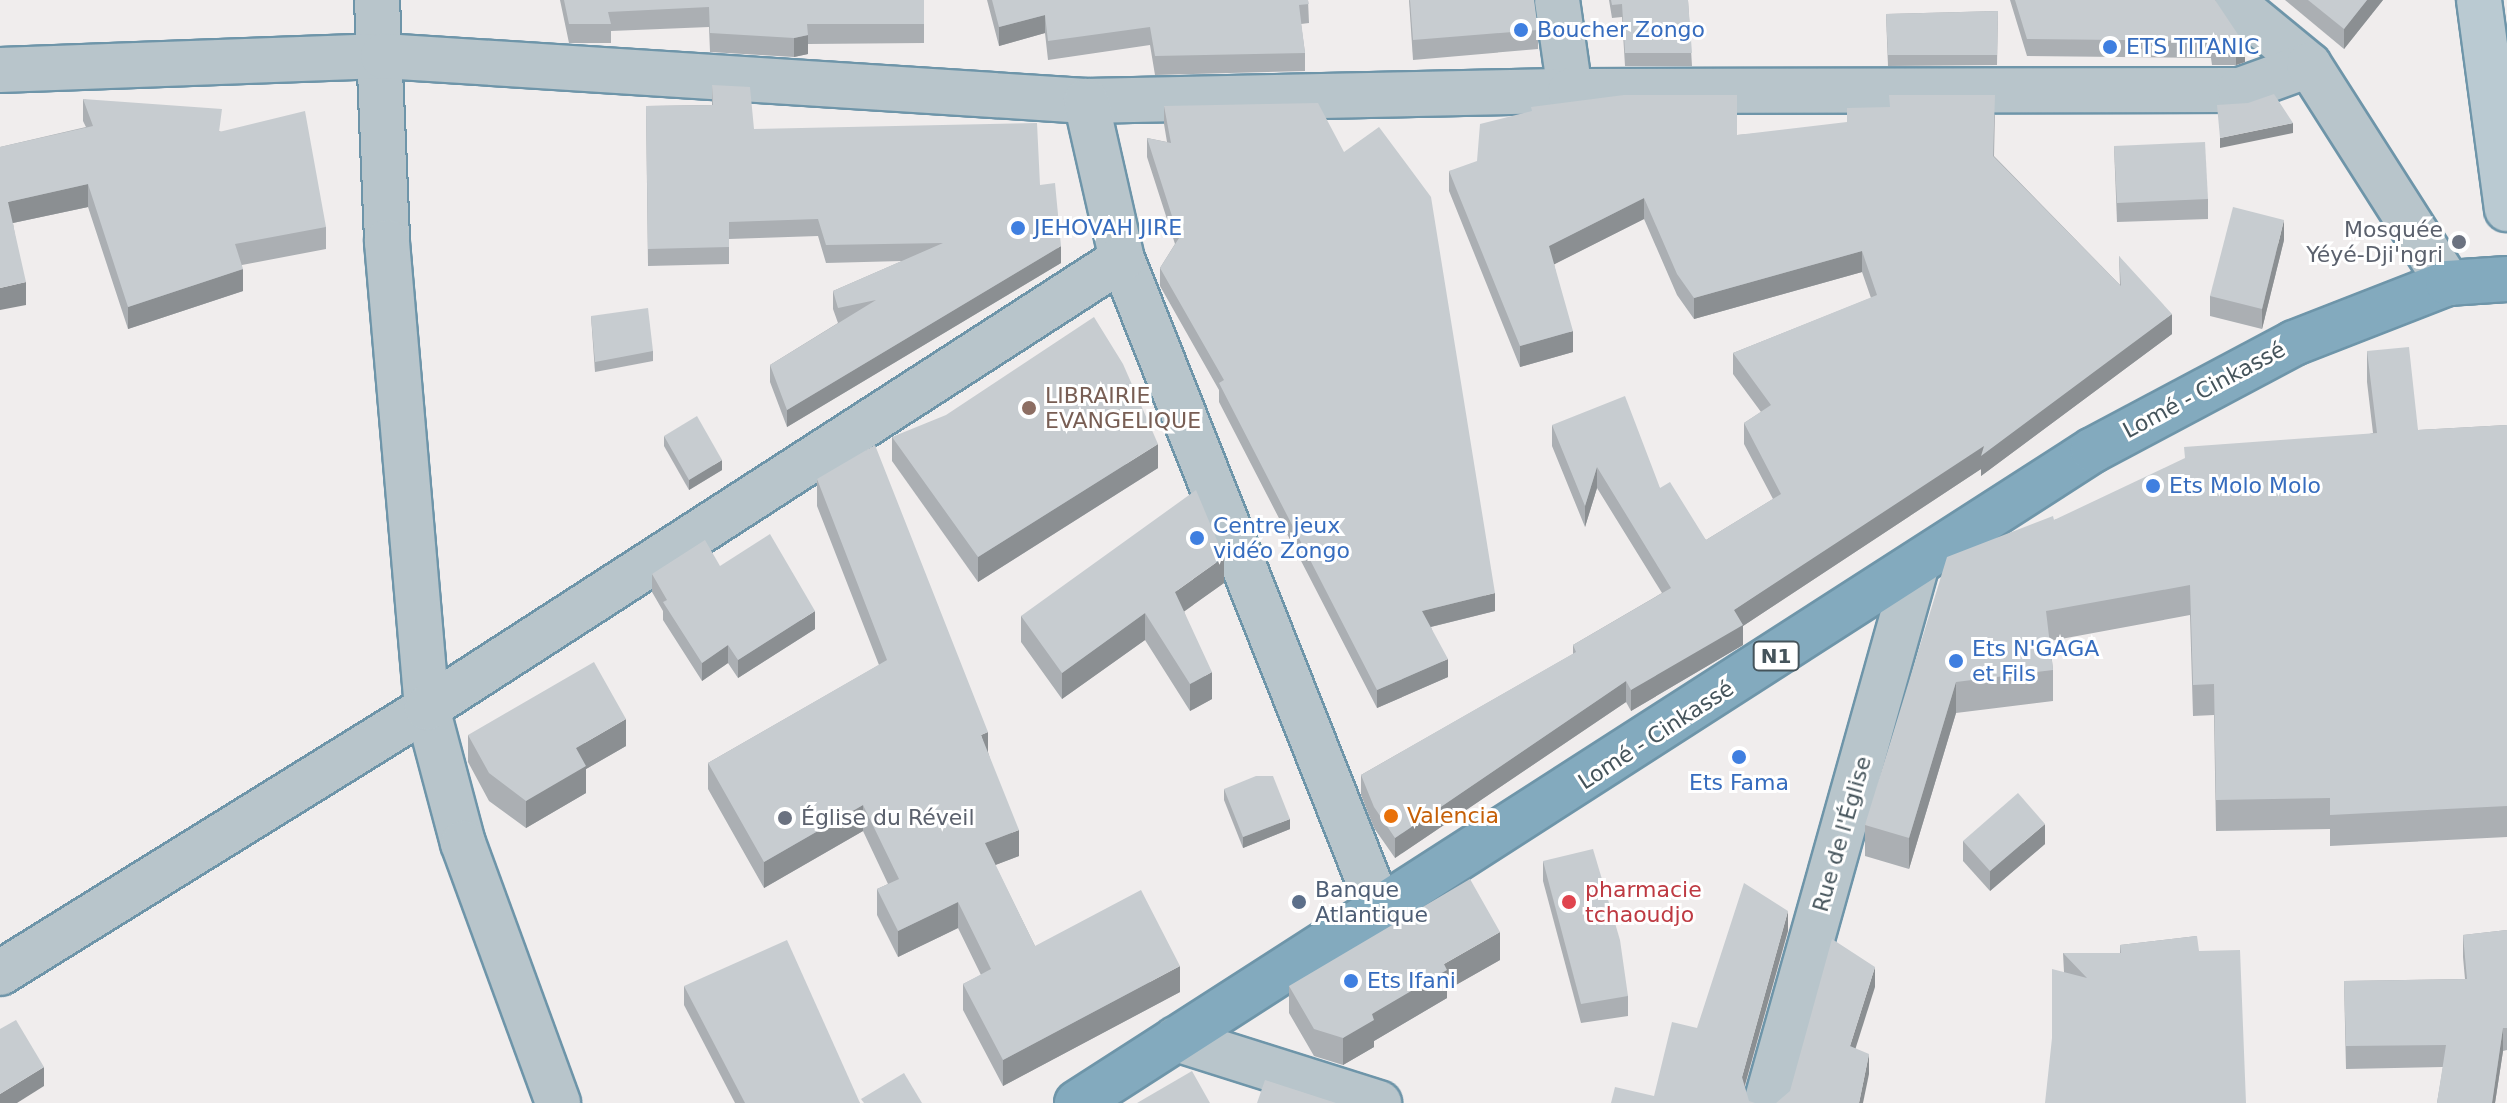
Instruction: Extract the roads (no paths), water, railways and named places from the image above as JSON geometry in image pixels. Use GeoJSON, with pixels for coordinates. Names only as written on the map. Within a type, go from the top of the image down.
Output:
{"type":"FeatureCollection","features":[{"type":"Feature","properties":{"kind":"highway","name":"Lomé - Cinkassé"},"geometry":{"type":"LineString","coordinates":[[1077,1103],[2093,450],[2218,380],[2294,343],[2448,283],[2507,279]]}},
{"type":"Feature","properties":{"kind":"main road"},"geometry":{"type":"LineString","coordinates":[[2479,0],[2507,209]]}},
{"type":"Feature","properties":{"kind":"street"},"geometry":{"type":"LineString","coordinates":[[377,0],[383,56],[387,242],[427,708],[463,843],[558,1103]]}},
{"type":"Feature","properties":{"kind":"street"},"geometry":{"type":"LineString","coordinates":[[1557,0],[1570,91]]}},
{"type":"Feature","properties":{"kind":"street"},"geometry":{"type":"LineString","coordinates":[[2230,0],[2309,65],[2448,283]]}},
{"type":"Feature","properties":{"kind":"street"},"geometry":{"type":"LineString","coordinates":[[0,70],[383,56],[1086,101],[1570,91],[2240,90],[2309,65]]}},
{"type":"Feature","properties":{"kind":"street"},"geometry":{"type":"LineString","coordinates":[[1086,101],[1122,259],[1380,910]]}},
{"type":"Feature","properties":{"kind":"street"},"geometry":{"type":"LineString","coordinates":[[0,973],[427,708],[1122,259]]}},
{"type":"Feature","properties":{"kind":"street","name":"Rue de l'Église"},"geometry":{"type":"LineString","coordinates":[[1766,1103],[1917,564]]}},
{"type":"Feature","properties":{"kind":"street"},"geometry":{"type":"LineString","coordinates":[[1176,1039],[1379,1103]]}},
{"type":"Feature","properties":{"kind":"place","name":"Boucher Zongo"},"geometry":{"type":"Point","coordinates":[1521,30]}},
{"type":"Feature","properties":{"kind":"place","name":"ETS TITANIC"},"geometry":{"type":"Point","coordinates":[2110,47]}},
{"type":"Feature","properties":{"kind":"place","name":"JEHOVAH JIRE"},"geometry":{"type":"Point","coordinates":[1018,228]}},
{"type":"Feature","properties":{"kind":"place","name":"Mosquée Yéyé-Dji'ngri"},"geometry":{"type":"Point","coordinates":[2459,242]}},
{"type":"Feature","properties":{"kind":"place","name":"LIBRAIRIE EVANGELIQUE"},"geometry":{"type":"Point","coordinates":[1029,408]}},
{"type":"Feature","properties":{"kind":"place","name":"Ets Molo Molo"},"geometry":{"type":"Point","coordinates":[2153,486]}},
{"type":"Feature","properties":{"kind":"place","name":"Centre jeux vidéo Zongo"},"geometry":{"type":"Point","coordinates":[1197,538]}},
{"type":"Feature","properties":{"kind":"place","name":"Ets N'GAGA et Fils"},"geometry":{"type":"Point","coordinates":[1956,661]}},
{"type":"Feature","properties":{"kind":"place","name":"Ets Fama"},"geometry":{"type":"Point","coordinates":[1739,757]}},
{"type":"Feature","properties":{"kind":"place","name":"Valencia"},"geometry":{"type":"Point","coordinates":[1391,816]}},
{"type":"Feature","properties":{"kind":"place","name":"Église du Réveil"},"geometry":{"type":"Point","coordinates":[785,818]}},
{"type":"Feature","properties":{"kind":"place","name":"Banque Atlantique"},"geometry":{"type":"Point","coordinates":[1299,902]}},
{"type":"Feature","properties":{"kind":"place","name":"pharmacie tchaoudjo"},"geometry":{"type":"Point","coordinates":[1569,902]}},
{"type":"Feature","properties":{"kind":"place","name":"Ets Ifani"},"geometry":{"type":"Point","coordinates":[1351,981]}}]}
